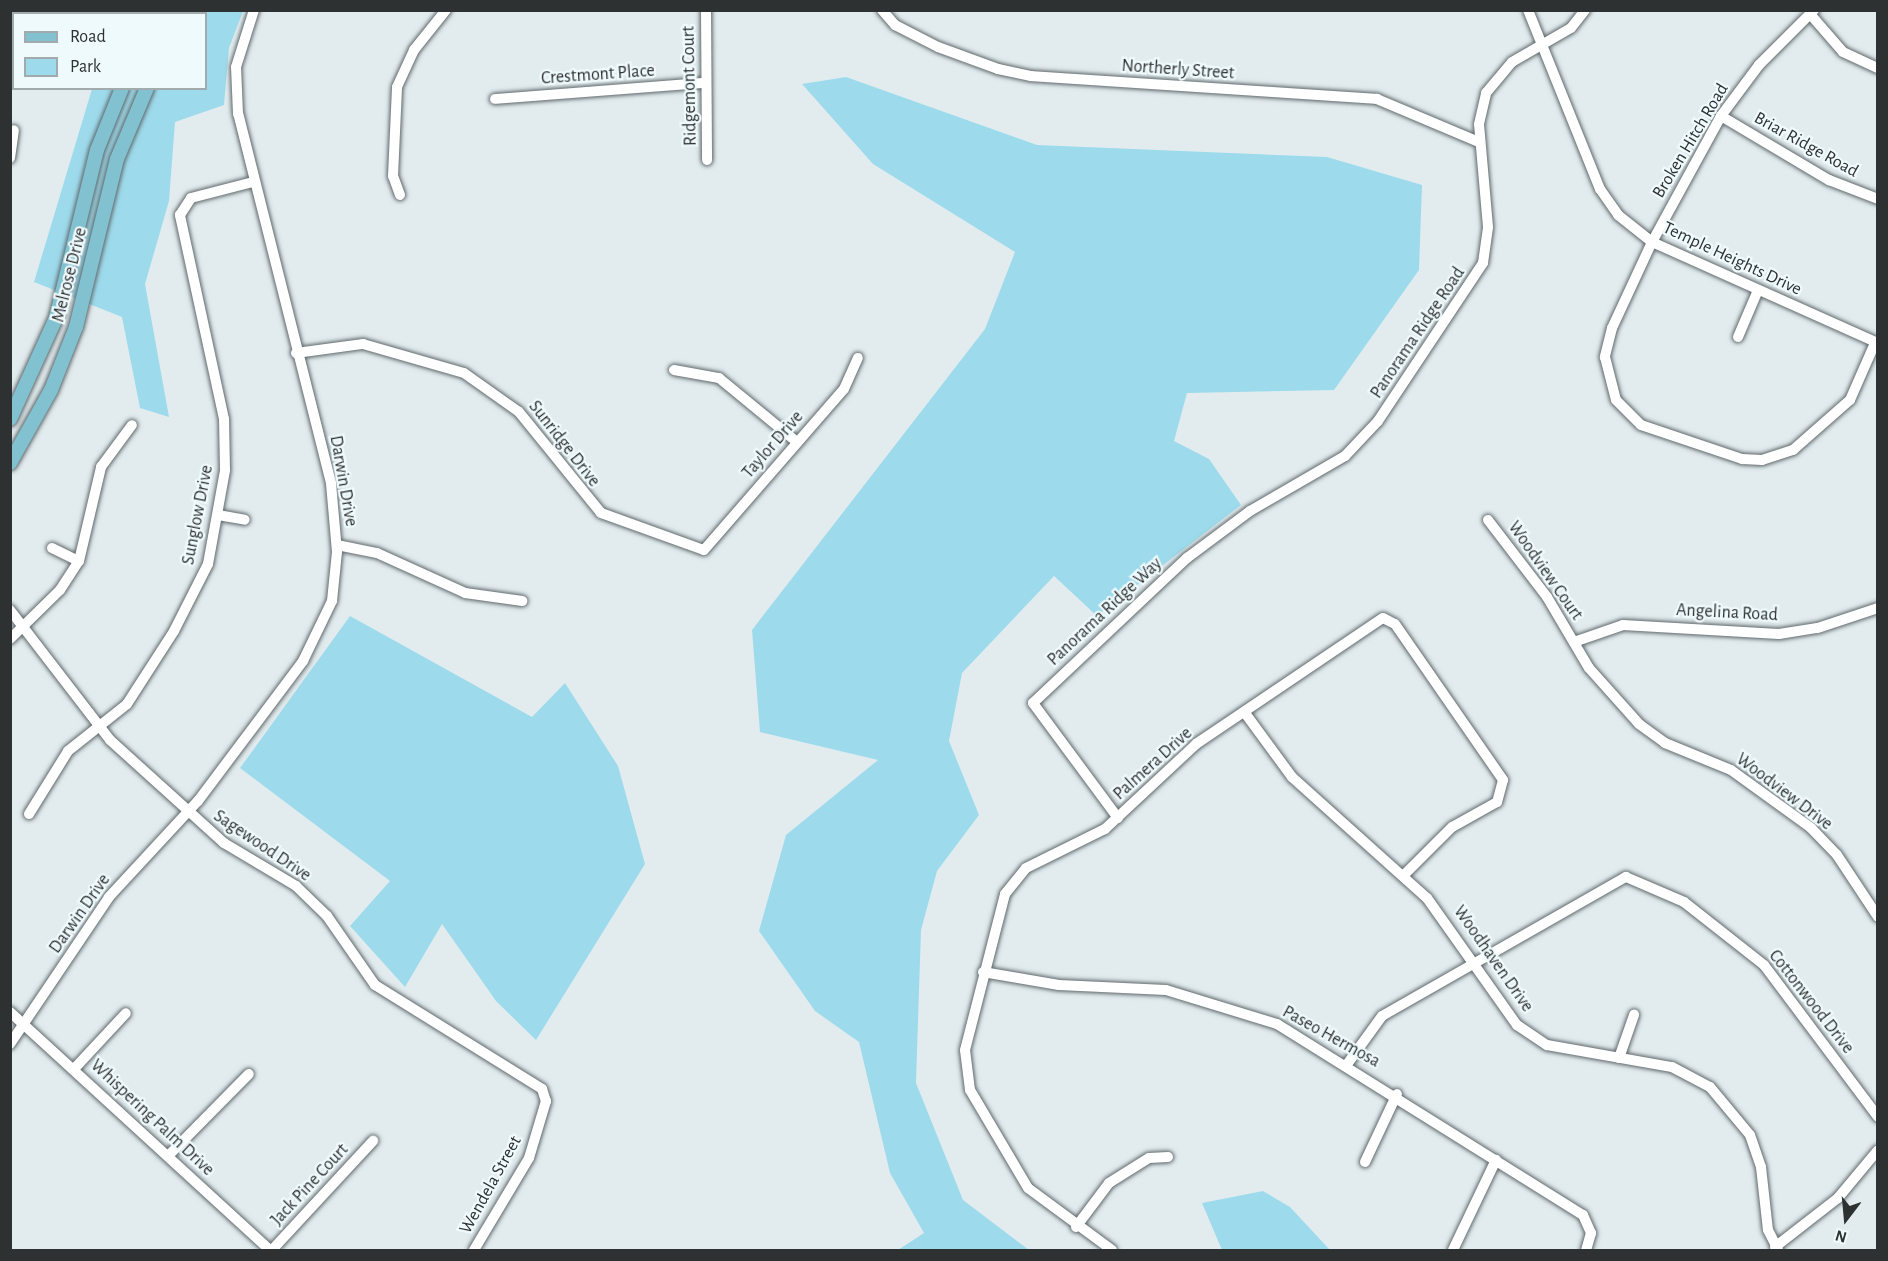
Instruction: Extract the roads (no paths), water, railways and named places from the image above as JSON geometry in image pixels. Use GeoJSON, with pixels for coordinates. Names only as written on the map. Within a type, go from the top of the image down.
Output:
{"type":"FeatureCollection","features":[{"type":"Feature","properties":{"kind":"main road","name":"Melrose Drive"},"geometry":{"type":"LineString","coordinates":[[10,419],[56,318],[97,150],[121,90]]}},
{"type":"Feature","properties":{"kind":"main road","name":"Melrose Drive"},"geometry":{"type":"LineString","coordinates":[[10,463],[51,390],[76,327],[117,159],[146,90]]}},
{"type":"Feature","properties":{"kind":"street","name":"Darwin Drive"},"geometry":{"type":"LineString","coordinates":[[10,1044],[109,897],[187,813],[312,647],[332,602],[337,545],[331,483],[253,182],[235,93],[242,34],[254,10]]}},
{"type":"Feature","properties":{"kind":"street"},"geometry":{"type":"LineString","coordinates":[[400,195],[393,166],[397,87],[414,50],[446,10]]}},
{"type":"Feature","properties":{"kind":"street","name":"Ridgemont Court"},"geometry":{"type":"LineString","coordinates":[[706,10],[704,83],[707,160]]}},
{"type":"Feature","properties":{"kind":"street","name":"Northerly Street"},"geometry":{"type":"LineString","coordinates":[[882,10],[895,25],[938,47],[998,69],[1031,76],[1377,99],[1479,142]]}},
{"type":"Feature","properties":{"kind":"street","name":"Temple Heights Drive"},"geometry":{"type":"LineString","coordinates":[[1528,10],[1546,44],[1600,189],[1618,215],[1652,242],[1876,343]]}},
{"type":"Feature","properties":{"kind":"street","name":"Panorama Ridge Road"},"geometry":{"type":"LineString","coordinates":[[1250,511],[1345,456],[1378,421],[1473,285],[1488,226],[1479,142],[1486,93],[1512,62],[1571,28],[1585,10]]}},
{"type":"Feature","properties":{"kind":"street"},"geometry":{"type":"LineString","coordinates":[[1812,12],[1843,52],[1878,68]]}},
{"type":"Feature","properties":{"kind":"street","name":"Broken Hitch Road"},"geometry":{"type":"LineString","coordinates":[[1812,12],[1759,64],[1721,116],[1652,242],[1612,328],[1605,357],[1616,400],[1656,433],[1742,459],[1793,450],[1850,400],[1876,343]]}},
{"type":"Feature","properties":{"kind":"street","name":"Crestmont Place"},"geometry":{"type":"LineString","coordinates":[[495,99],[704,83]]}},
{"type":"Feature","properties":{"kind":"street","name":"Briar Ridge Road"},"geometry":{"type":"LineString","coordinates":[[1721,116],[1829,180],[1878,200]]}},
{"type":"Feature","properties":{"kind":"street"},"geometry":{"type":"LineString","coordinates":[[10,158],[14,130]]}},
{"type":"Feature","properties":{"kind":"street","name":"Sunglow Drive"},"geometry":{"type":"LineString","coordinates":[[29,814],[68,751],[127,704],[174,631],[208,564],[225,470],[224,419],[180,215],[191,198],[253,182]]}},
{"type":"Feature","properties":{"kind":"street"},"geometry":{"type":"LineString","coordinates":[[1738,337],[1758,290]]}},
{"type":"Feature","properties":{"kind":"street","name":"Sunridge Drive"},"geometry":{"type":"LineString","coordinates":[[296,352],[363,344],[464,373],[519,411],[601,513],[704,550]]}},
{"type":"Feature","properties":{"kind":"street","name":"Taylor Drive"},"geometry":{"type":"LineString","coordinates":[[704,550],[844,389],[858,358]]}},
{"type":"Feature","properties":{"kind":"street"},"geometry":{"type":"LineString","coordinates":[[674,370],[719,378],[797,442]]}},
{"type":"Feature","properties":{"kind":"street"},"geometry":{"type":"LineString","coordinates":[[10,639],[25,625],[79,561],[90,532],[101,467],[132,424]]}},
{"type":"Feature","properties":{"kind":"street","name":"Panorama Ridge Way"},"geometry":{"type":"LineString","coordinates":[[1118,818],[1032,703],[1187,558],[1250,511]]}},
{"type":"Feature","properties":{"kind":"street"},"geometry":{"type":"LineString","coordinates":[[218,515],[245,520]]}},
{"type":"Feature","properties":{"kind":"street","name":"Woodview Court"},"geometry":{"type":"LineString","coordinates":[[1488,520],[1574,642]]}},
{"type":"Feature","properties":{"kind":"street"},"geometry":{"type":"LineString","coordinates":[[337,545],[377,553],[465,593],[522,601]]}},
{"type":"Feature","properties":{"kind":"street"},"geometry":{"type":"LineString","coordinates":[[52,548],[79,561]]}},
{"type":"Feature","properties":{"kind":"street","name":"Angelina Road"},"geometry":{"type":"LineString","coordinates":[[1574,642],[1623,625],[1779,634],[1818,628],[1878,608]]}},
{"type":"Feature","properties":{"kind":"street","name":"Sagewood Drive"},"geometry":{"type":"LineString","coordinates":[[10,610],[25,625],[99,727],[187,813],[224,843],[297,886],[327,916],[375,985],[542,1089],[546,1101]]}},
{"type":"Feature","properties":{"kind":"street","name":"Palmera Drive"},"geometry":{"type":"LineString","coordinates":[[1112,1251],[1076,1227],[1028,1188],[970,1090],[965,1050],[999,905],[1026,868],[1118,818],[1196,744],[1245,713],[1374,619],[1395,624],[1503,780],[1504,792],[1497,802],[1427,847],[1402,876]]}},
{"type":"Feature","properties":{"kind":"street","name":"Woodview Drive"},"geometry":{"type":"LineString","coordinates":[[1574,642],[1589,668],[1640,724],[1665,743],[1731,770],[1810,828],[1837,855],[1878,917]]}},
{"type":"Feature","properties":{"kind":"street","name":"Woodhaven Drive"},"geometry":{"type":"LineString","coordinates":[[1245,713],[1292,777],[1402,876],[1442,916],[1517,1025],[1547,1045],[1672,1067],[1695,1077],[1738,1116],[1761,1167],[1761,1199],[1776,1249]]}},
{"type":"Feature","properties":{"kind":"street","name":"Cottonwood Drive"},"geometry":{"type":"LineString","coordinates":[[1348,1063],[1382,1016],[1474,960],[1626,877],[1684,902],[1764,965],[1878,1117]]}},
{"type":"Feature","properties":{"kind":"street","name":"Paseo Hermosa"},"geometry":{"type":"LineString","coordinates":[[983,972],[1059,985],[1166,990],[1229,1005],[1277,1024],[1348,1063],[1397,1094],[1590,1223],[1586,1251]]}},
{"type":"Feature","properties":{"kind":"street","name":"Whispering Palm Drive"},"geometry":{"type":"LineString","coordinates":[[10,1012],[271,1251]]}},
{"type":"Feature","properties":{"kind":"street"},"geometry":{"type":"LineString","coordinates":[[74,1069],[126,1013]]}},
{"type":"Feature","properties":{"kind":"street"},"geometry":{"type":"LineString","coordinates":[[1619,1058],[1634,1015]]}},
{"type":"Feature","properties":{"kind":"street"},"geometry":{"type":"LineString","coordinates":[[168,1156],[249,1074]]}},
{"type":"Feature","properties":{"kind":"street"},"geometry":{"type":"LineString","coordinates":[[1365,1162],[1397,1094]]}},
{"type":"Feature","properties":{"kind":"street","name":"Wendela Street"},"geometry":{"type":"LineString","coordinates":[[474,1251],[529,1158],[546,1101]]}},
{"type":"Feature","properties":{"kind":"street","name":"Jack Pine Court"},"geometry":{"type":"LineString","coordinates":[[271,1251],[373,1141]]}},
{"type":"Feature","properties":{"kind":"street"},"geometry":{"type":"LineString","coordinates":[[1776,1249],[1838,1198],[1878,1150]]}},
{"type":"Feature","properties":{"kind":"street"},"geometry":{"type":"LineString","coordinates":[[1076,1227],[1109,1183],[1149,1158],[1168,1156]]}},
{"type":"Feature","properties":{"kind":"street"},"geometry":{"type":"LineString","coordinates":[[1453,1251],[1496,1160]]}}]}
